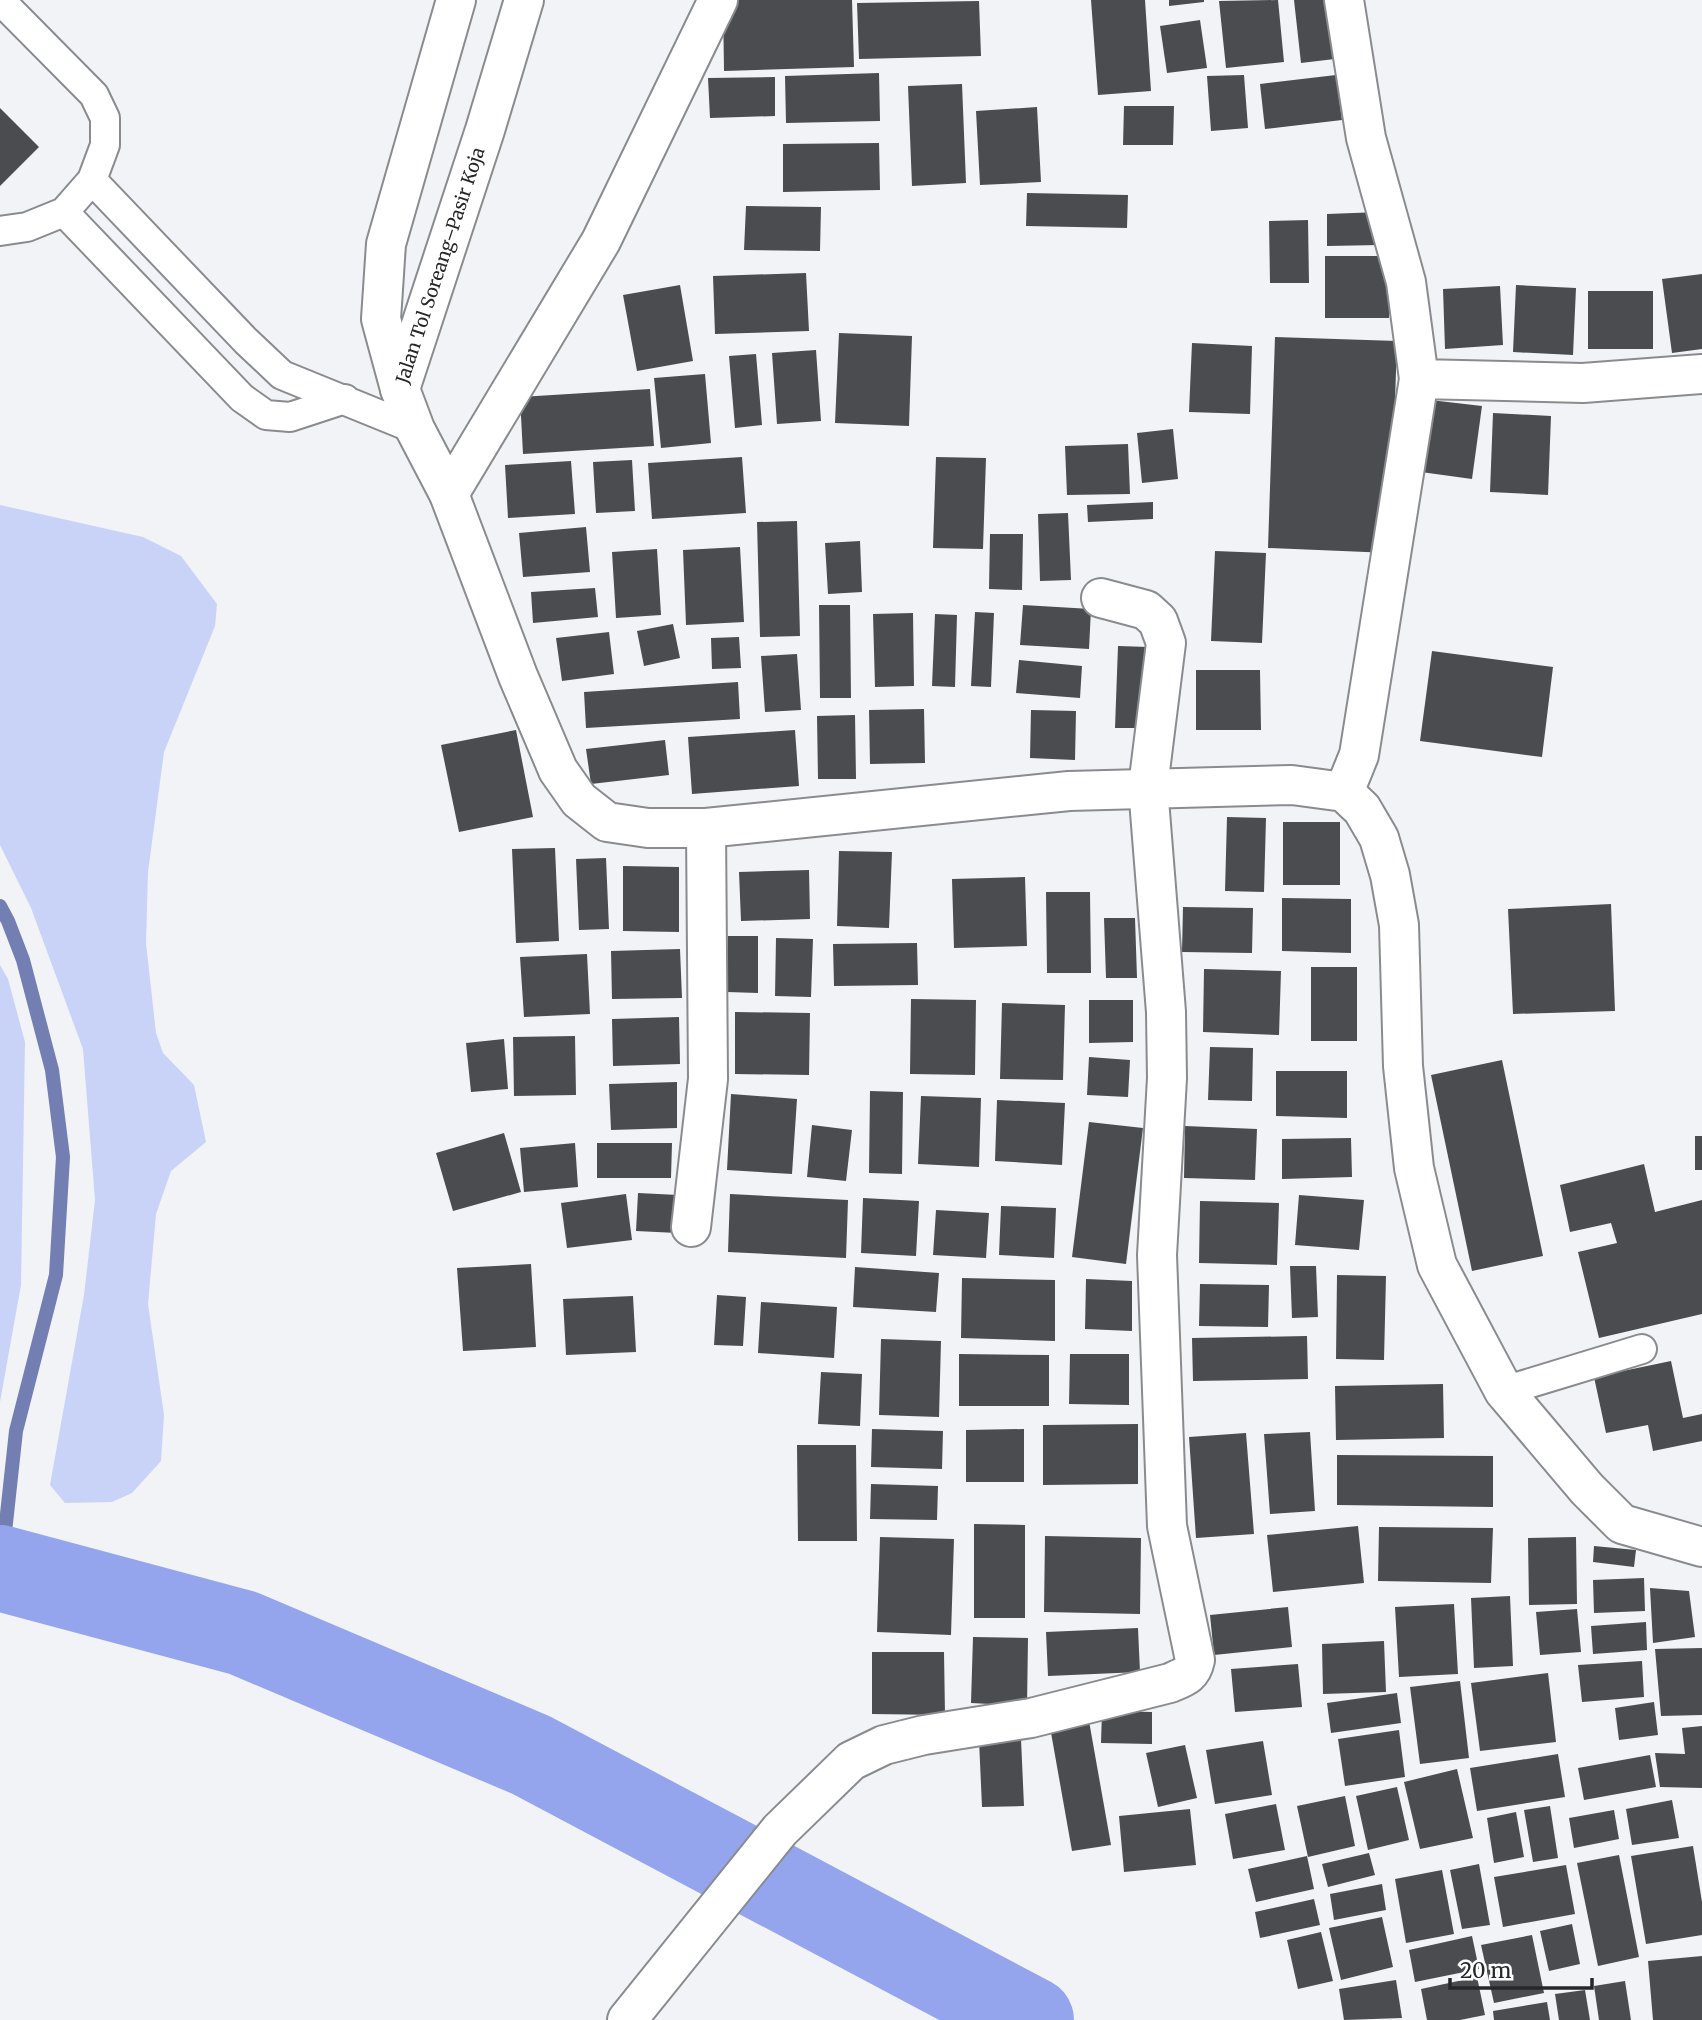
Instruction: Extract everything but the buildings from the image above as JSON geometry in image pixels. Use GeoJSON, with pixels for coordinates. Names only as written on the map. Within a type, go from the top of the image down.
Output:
{"type":"FeatureCollection","features":[{"type":"Feature","properties":{"kind":"street","name":"Jalan Tol Soreang–Pasir Koja"},"geometry":{"type":"LineString","coordinates":[[400,389],[382,319],[386,243],[456,0]]}},
{"type":"Feature","properties":{"kind":"street","name":"Jalan Tol Soreang–Pasir Koja"},"geometry":{"type":"LineString","coordinates":[[400,389],[485,130],[524,0]]}},
{"type":"Feature","properties":{"kind":"street"},"geometry":{"type":"LineString","coordinates":[[449,494],[601,241],[718,0]]}},
{"type":"Feature","properties":{"kind":"street"},"geometry":{"type":"LineString","coordinates":[[1344,0],[1366,138],[1406,282],[1419,379],[1359,755],[1344,792]]}},
{"type":"Feature","properties":{"kind":"street"},"geometry":{"type":"LineString","coordinates":[[1419,379],[1583,383],[1702,374]]}},
{"type":"Feature","properties":{"kind":"street"},"geometry":{"type":"LineString","coordinates":[[400,389],[415,429],[449,494],[523,688],[558,770],[579,800],[607,821],[648,828],[706,828],[1056,792],[1148,787],[1292,785],[1344,792],[1362,809],[1379,838],[1390,875],[1399,925],[1403,1066],[1414,1168],[1437,1265],[1504,1391],[1587,1489],[1622,1524],[1702,1547]]}},
{"type":"Feature","properties":{"kind":"street"},"geometry":{"type":"LineString","coordinates":[[627,2020],[780,1830],[851,1761],[884,1745],[924,1735],[1044,1714],[1170,1684],[1188,1675],[1193,1669],[1195,1660],[1167,1526],[1157,1255],[1167,1078],[1166,1012],[1148,787],[1166,643],[1158,621],[1146,610],[1101,598]]}},
{"type":"Feature","properties":{"kind":"street"},"geometry":{"type":"LineString","coordinates":[[691,1227],[708,1079],[706,828]]}},
{"type":"Feature","properties":{"kind":"lane"},"geometry":{"type":"LineString","coordinates":[[0,0],[94,95],[105,118],[105,145],[92,180],[64,212],[27,227],[0,230]]}},
{"type":"Feature","properties":{"kind":"lane"},"geometry":{"type":"LineString","coordinates":[[92,180],[282,375],[345,398],[415,429]]}},
{"type":"Feature","properties":{"kind":"lane"},"geometry":{"type":"LineString","coordinates":[[64,212],[242,398],[265,415],[290,417],[345,398]]}},
{"type":"Feature","properties":{"kind":"lane"},"geometry":{"type":"LineString","coordinates":[[1504,1391],[1642,1349]]}},
{"type":"Feature","properties":{"kind":"shaded area"},"geometry":{"type":"Polygon","coordinates":[[[0,505],[143,537],[181,556],[217,604],[215,626],[164,752],[148,872],[146,943],[156,1033],[163,1053],[194,1085],[206,1142],[171,1171],[156,1214],[148,1304],[164,1415],[161,1461],[132,1493],[112,1502],[65,1503],[50,1485],[84,1295],[95,1200],[83,1049],[31,908],[0,845],[0,505]]]}},
{"type":"Feature","properties":{"kind":"shaded area"},"geometry":{"type":"Polygon","coordinates":[[[0,965],[8,979],[25,1042],[21,1285],[0,1402],[0,965]]]}},
{"type":"Feature","properties":{"kind":"waterway"},"geometry":{"type":"LineString","coordinates":[[0,906],[23,960],[52,1070],[63,1157],[56,1275],[16,1431],[1,1569]]}},
{"type":"Feature","properties":{"kind":"waterway"},"geometry":{"type":"LineString","coordinates":[[0,1568],[243,1633],[531,1755],[1031,2020]]}}]}
